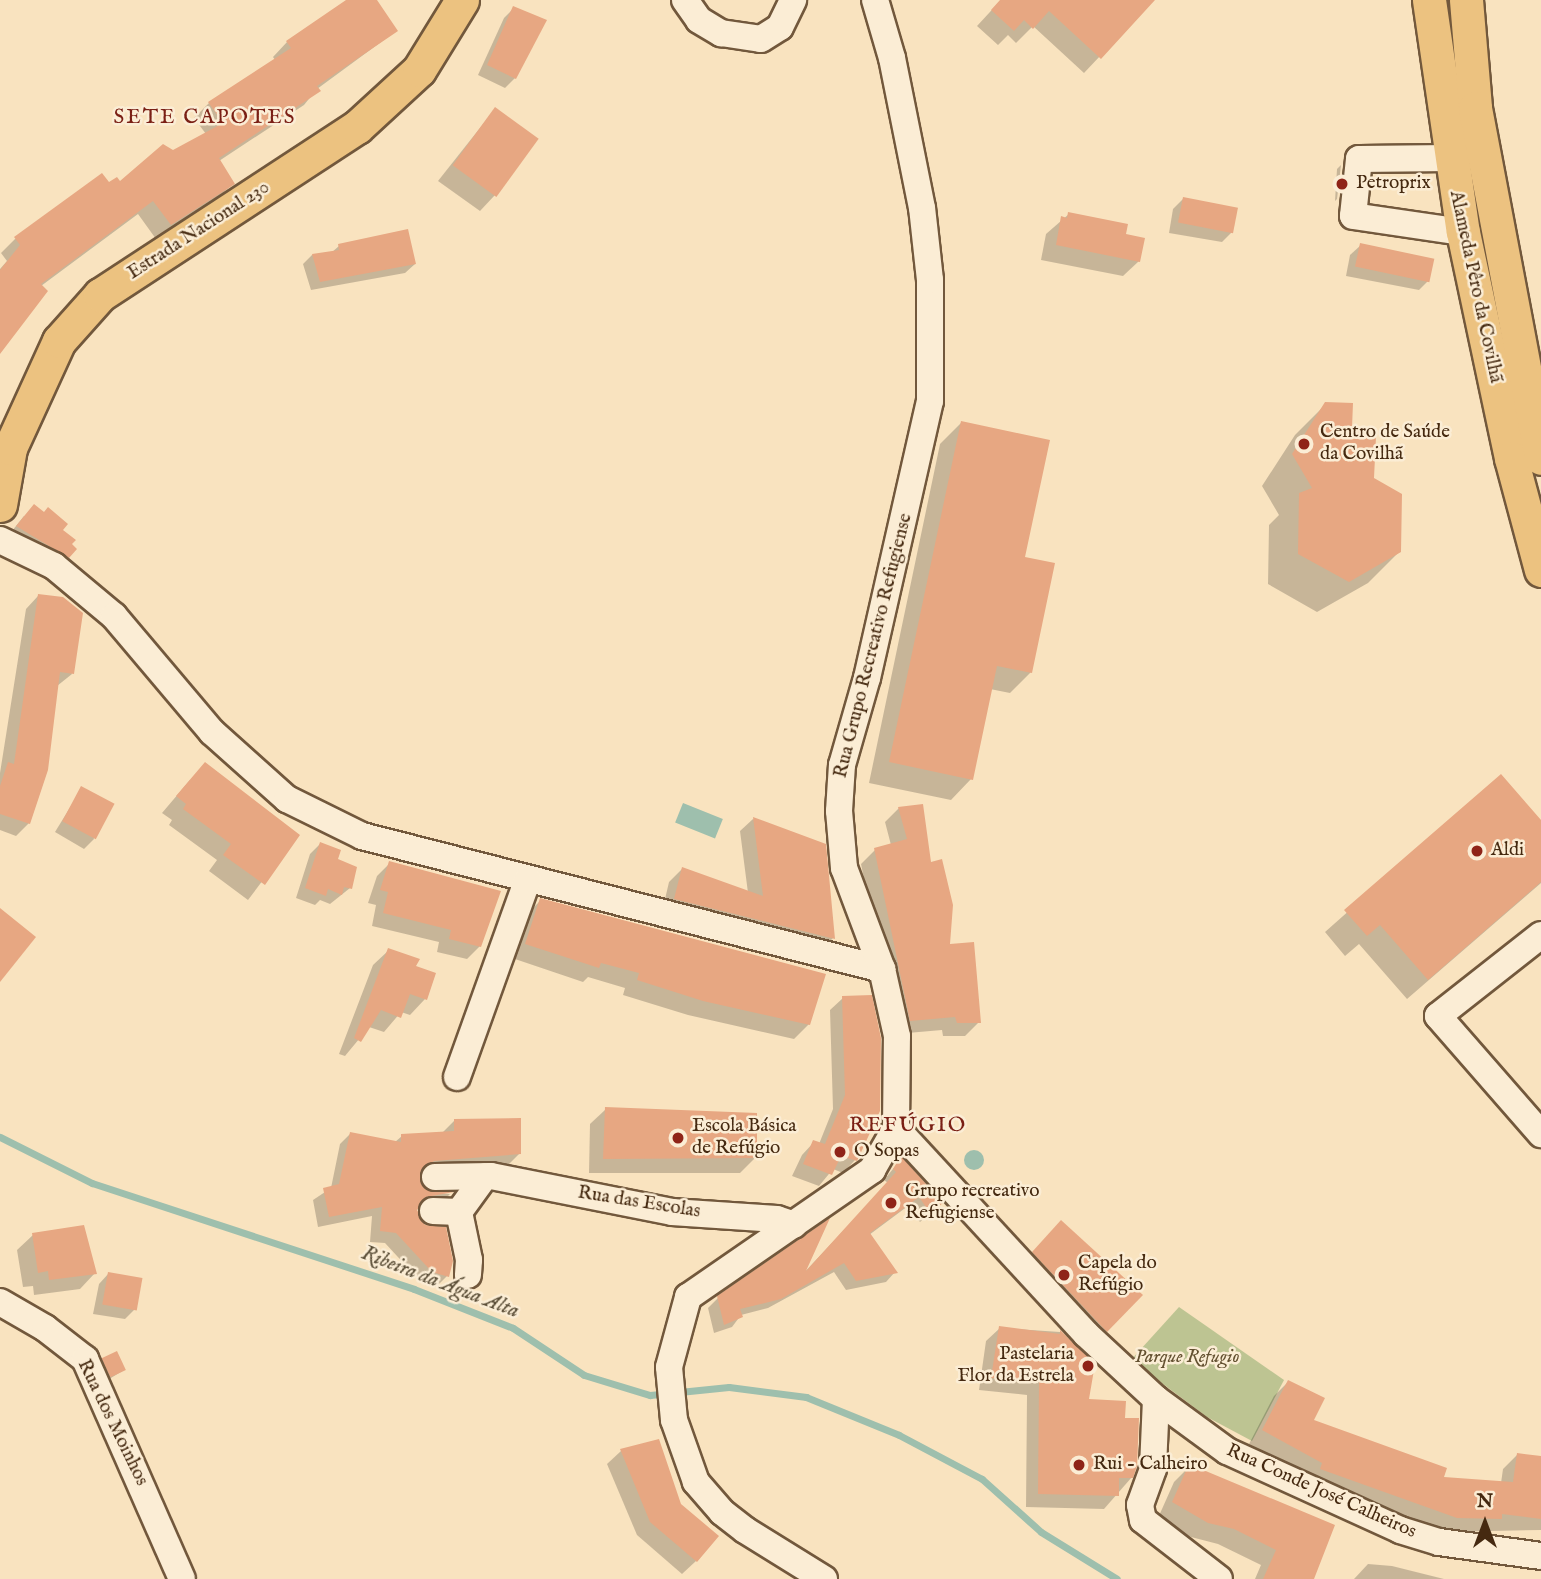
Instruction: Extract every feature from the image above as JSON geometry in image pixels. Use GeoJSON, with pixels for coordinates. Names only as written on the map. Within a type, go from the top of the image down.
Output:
{"type":"FeatureCollection","features":[{"type":"Feature","properties":{"kind":"main road","name":"Estrada Nacional 230"},"geometry":{"type":"LineString","coordinates":[[0,505],[10,447],[59,341],[100,295],[357,127],[419,70],[462,0]]}},
{"type":"Feature","properties":{"kind":"main road","name":"Alameda Pêro da Covilhã"},"geometry":{"type":"LineString","coordinates":[[1429,0],[1449,158],[1462,232],[1511,458],[1541,570]]}},
{"type":"Feature","properties":{"kind":"main road","name":"Alameda Pêro da Covilhã"},"geometry":{"type":"LineString","coordinates":[[1466,0],[1475,108],[1541,458]]}},
{"type":"Feature","properties":{"kind":"street"},"geometry":{"type":"LineString","coordinates":[[685,0],[699,20],[722,33],[761,39],[780,27],[793,0]]}},
{"type":"Feature","properties":{"kind":"street","name":"Rua Grupo Recreativo Refugiense"},"geometry":{"type":"LineString","coordinates":[[824,1579],[722,1512],[696,1482],[673,1408],[670,1378],[677,1328],[688,1297],[720,1271],[794,1225],[872,1170],[895,1128],[897,1036],[882,969],[844,868],[839,811],[842,765],[867,678],[930,401],[930,280],[919,194],[892,58],[875,0]]}},
{"type":"Feature","properties":{"kind":"street"},"geometry":{"type":"LineString","coordinates":[[1449,158],[1359,159],[1353,216],[1462,232]]}},
{"type":"Feature","properties":{"kind":"street"},"geometry":{"type":"LineString","coordinates":[[0,540],[54,566],[114,616],[212,732],[287,799],[362,836],[882,969]]}},
{"type":"Feature","properties":{"kind":"street"},"geometry":{"type":"LineString","coordinates":[[457,1077],[528,879]]}},
{"type":"Feature","properties":{"kind":"street"},"geometry":{"type":"LineString","coordinates":[[1541,935],[1438,1016],[1541,1134]]}},
{"type":"Feature","properties":{"kind":"street","name":"Rua Conde José Calheiros"},"geometry":{"type":"LineString","coordinates":[[895,1128],[1086,1334],[1156,1398],[1227,1451],[1400,1530],[1439,1542],[1541,1556]]}},
{"type":"Feature","properties":{"kind":"street"},"geometry":{"type":"LineString","coordinates":[[468,1275],[469,1260],[446,1212],[485,1176]]}},
{"type":"Feature","properties":{"kind":"street","name":"Rua das Escolas"},"geometry":{"type":"LineString","coordinates":[[436,1177],[485,1176],[671,1212],[777,1219],[794,1225]]}},
{"type":"Feature","properties":{"kind":"street","name":"Rua dos Moinhos"},"geometry":{"type":"LineString","coordinates":[[0,1302],[45,1328],[85,1359],[182,1579]]}},
{"type":"Feature","properties":{"kind":"street"},"geometry":{"type":"LineString","coordinates":[[1156,1398],[1153,1469],[1140,1504],[1143,1520],[1219,1579]]}},
{"type":"Feature","properties":{"kind":"green space","name":"Parque Refugio"},"geometry":{"type":"Polygon","coordinates":[[[1179,1307],[1284,1380],[1252,1441],[1207,1417],[1131,1360],[1179,1307]]]}},
{"type":"Feature","properties":{"kind":"shaded area"},"geometry":{"type":"Polygon","coordinates":[[[683,803],[723,819],[715,839],[675,822],[683,803]]]}},
{"type":"Feature","properties":{"kind":"shaded area"},"geometry":{"type":"Polygon","coordinates":[[[974,1150],[981,1153],[984,1160],[981,1167],[974,1170],[967,1167],[964,1160],[967,1153],[974,1150]]]}},
{"type":"Feature","properties":{"kind":"building"},"geometry":{"type":"Polygon","coordinates":[[[346,0],[377,0],[398,31],[317,86],[321,91],[219,158],[235,184],[171,225],[153,201],[41,284],[48,291],[0,354],[0,270],[20,245],[14,237],[102,173],[109,182],[117,177],[120,181],[163,144],[173,150],[223,123],[208,102],[291,48],[286,41],[346,0]]]}},
{"type":"Feature","properties":{"kind":"building"},"geometry":{"type":"Polygon","coordinates":[[[1000,0],[1155,0],[1101,59],[1049,11],[1033,29],[1024,20],[1014,31],[991,10],[1000,0]]]}},
{"type":"Feature","properties":{"kind":"building"},"geometry":{"type":"Polygon","coordinates":[[[513,6],[547,20],[516,79],[487,65],[513,6]]]}},
{"type":"Feature","properties":{"kind":"building"},"geometry":{"type":"Polygon","coordinates":[[[495,107],[539,139],[496,197],[453,165],[495,107]]]}},
{"type":"Feature","properties":{"kind":"building"},"geometry":{"type":"Polygon","coordinates":[[[1183,197],[1238,208],[1233,233],[1178,223],[1183,197]]]}},
{"type":"Feature","properties":{"kind":"building"},"geometry":{"type":"Polygon","coordinates":[[[1068,212],[1128,224],[1126,234],[1145,238],[1140,262],[1056,245],[1061,216],[1067,218],[1068,212]]]}},
{"type":"Feature","properties":{"kind":"building"},"geometry":{"type":"Polygon","coordinates":[[[408,229],[416,264],[320,282],[312,254],[339,250],[338,244],[408,229]]]}},
{"type":"Feature","properties":{"kind":"building"},"geometry":{"type":"Polygon","coordinates":[[[1360,243],[1434,259],[1429,282],[1355,266],[1360,243]]]}},
{"type":"Feature","properties":{"kind":"building"},"geometry":{"type":"Polygon","coordinates":[[[1325,402],[1353,403],[1352,428],[1376,437],[1374,478],[1402,494],[1401,552],[1349,582],[1298,554],[1299,493],[1312,488],[1292,454],[1325,402]]]}},
{"type":"Feature","properties":{"kind":"building"},"geometry":{"type":"Polygon","coordinates":[[[961,421],[1050,440],[1025,557],[1055,563],[1032,673],[997,666],[973,780],[889,762],[961,421]]]}},
{"type":"Feature","properties":{"kind":"building"},"geometry":{"type":"Polygon","coordinates":[[[34,504],[44,512],[48,507],[68,524],[63,530],[76,540],[72,544],[77,549],[69,558],[16,526],[34,504]]]}},
{"type":"Feature","properties":{"kind":"building"},"geometry":{"type":"Polygon","coordinates":[[[38,594],[63,597],[83,613],[74,674],[60,672],[48,770],[30,824],[0,814],[0,786],[8,762],[14,764],[38,594]]]}},
{"type":"Feature","properties":{"kind":"building"},"geometry":{"type":"Polygon","coordinates":[[[205,762],[300,835],[265,885],[223,855],[231,844],[183,809],[186,804],[176,796],[205,762]]]}},
{"type":"Feature","properties":{"kind":"building","name":"Aldi"},"geometry":{"type":"Polygon","coordinates":[[[1501,774],[1541,820],[1541,882],[1428,980],[1380,925],[1367,936],[1344,910],[1501,774]]]}},
{"type":"Feature","properties":{"kind":"building"},"geometry":{"type":"Polygon","coordinates":[[[81,786],[115,804],[96,839],[62,821],[81,786]]]}},
{"type":"Feature","properties":{"kind":"building"},"geometry":{"type":"Polygon","coordinates":[[[923,804],[931,862],[942,859],[953,905],[950,944],[974,942],[981,1023],[957,1023],[955,1017],[910,1021],[874,848],[907,839],[898,807],[923,804]]]}},
{"type":"Feature","properties":{"kind":"building"},"geometry":{"type":"Polygon","coordinates":[[[753,817],[826,844],[835,939],[674,899],[682,867],[763,896],[753,817]]]}},
{"type":"Feature","properties":{"kind":"building"},"geometry":{"type":"Polygon","coordinates":[[[320,842],[341,850],[338,859],[357,867],[352,889],[344,887],[342,895],[328,889],[326,896],[305,888],[320,842]]]}},
{"type":"Feature","properties":{"kind":"building"},"geometry":{"type":"Polygon","coordinates":[[[389,861],[501,891],[481,947],[449,939],[451,930],[383,913],[388,892],[380,890],[389,861]]]}},
{"type":"Feature","properties":{"kind":"building"},"geometry":{"type":"Polygon","coordinates":[[[540,898],[826,974],[810,1025],[703,1001],[637,980],[639,973],[601,963],[599,968],[525,944],[540,898]]]}},
{"type":"Feature","properties":{"kind":"building"},"geometry":{"type":"Polygon","coordinates":[[[0,908],[36,937],[0,982],[0,908]]]}},
{"type":"Feature","properties":{"kind":"building"},"geometry":{"type":"Polygon","coordinates":[[[388,948],[420,959],[416,966],[436,973],[427,1000],[410,994],[401,1018],[381,1010],[361,1042],[354,1038],[388,948]]]}},
{"type":"Feature","properties":{"kind":"building"},"geometry":{"type":"Polygon","coordinates":[[[872,995],[881,1038],[880,1111],[857,1161],[841,1156],[832,1175],[803,1164],[813,1140],[825,1144],[845,1095],[842,996],[872,995]]]}},
{"type":"Feature","properties":{"kind":"building"},"geometry":{"type":"Polygon","coordinates":[[[605,1107],[757,1113],[757,1158],[603,1159],[605,1107]]]}},
{"type":"Feature","properties":{"kind":"building"},"geometry":{"type":"Polygon","coordinates":[[[521,1118],[521,1154],[434,1161],[421,1170],[421,1184],[427,1190],[454,1192],[426,1197],[417,1210],[425,1225],[446,1227],[453,1261],[449,1277],[432,1272],[396,1233],[380,1231],[382,1207],[329,1217],[323,1188],[339,1184],[350,1132],[401,1142],[401,1134],[454,1131],[454,1119],[521,1118]]]}},
{"type":"Feature","properties":{"kind":"building"},"geometry":{"type":"Polygon","coordinates":[[[901,1156],[943,1203],[930,1213],[919,1197],[870,1233],[898,1273],[856,1281],[844,1263],[781,1299],[740,1309],[743,1317],[724,1325],[717,1296],[830,1218],[806,1271],[896,1172],[893,1169],[901,1156]]]}},
{"type":"Feature","properties":{"kind":"building"},"geometry":{"type":"Polygon","coordinates":[[[1061,1220],[1143,1295],[1107,1332],[1032,1252],[1061,1220]]]}},
{"type":"Feature","properties":{"kind":"building"},"geometry":{"type":"Polygon","coordinates":[[[84,1225],[97,1274],[49,1280],[48,1271],[38,1273],[32,1233],[84,1225]]]}},
{"type":"Feature","properties":{"kind":"building"},"geometry":{"type":"Polygon","coordinates":[[[108,1272],[142,1278],[137,1311],[102,1304],[108,1272]]]}},
{"type":"Feature","properties":{"kind":"building"},"geometry":{"type":"Polygon","coordinates":[[[999,1326],[1060,1334],[1060,1330],[1095,1364],[1089,1399],[1126,1401],[1125,1418],[1139,1418],[1137,1466],[1133,1478],[1119,1478],[1119,1496],[1038,1494],[1039,1382],[991,1378],[999,1326]]]}},
{"type":"Feature","properties":{"kind":"building"},"geometry":{"type":"Polygon","coordinates":[[[117,1351],[126,1370],[110,1377],[102,1358],[117,1351]]]}},
{"type":"Feature","properties":{"kind":"building"},"geometry":{"type":"Polygon","coordinates":[[[1288,1380],[1325,1398],[1314,1420],[1447,1468],[1444,1477],[1513,1482],[1517,1453],[1541,1456],[1541,1519],[1502,1514],[1502,1519],[1457,1518],[1320,1469],[1322,1463],[1262,1430],[1288,1380]]]}},
{"type":"Feature","properties":{"kind":"building"},"geometry":{"type":"Polygon","coordinates":[[[659,1439],[681,1504],[719,1536],[697,1562],[650,1522],[620,1449],[659,1439]]]}},
{"type":"Feature","properties":{"kind":"building"},"geometry":{"type":"Polygon","coordinates":[[[1189,1464],[1335,1525],[1314,1579],[1263,1579],[1276,1550],[1234,1529],[1208,1523],[1172,1502],[1189,1464]]]}},
{"type":"Feature","properties":{"kind":"waterway","name":"Ribeira da Água Alta"},"geometry":{"type":"LineString","coordinates":[[0,1137],[92,1183],[414,1289],[513,1328],[584,1375],[650,1395],[729,1387],[806,1397],[899,1435],[982,1479],[1041,1532],[1117,1579]]}},
{"type":"Feature","properties":{"kind":"place","name":"Petroprix"},"geometry":{"type":"Point","coordinates":[1342,184]}},
{"type":"Feature","properties":{"kind":"place","name":"Centro de Saúde da Covilhã"},"geometry":{"type":"Point","coordinates":[1304,444]}},
{"type":"Feature","properties":{"kind":"place","name":"Aldi"},"geometry":{"type":"Point","coordinates":[1477,851]}},
{"type":"Feature","properties":{"kind":"place","name":"Escola Básica de Refúgio"},"geometry":{"type":"Point","coordinates":[678,1138]}},
{"type":"Feature","properties":{"kind":"place","name":"O Sopas"},"geometry":{"type":"Point","coordinates":[840,1152]}},
{"type":"Feature","properties":{"kind":"place","name":"Grupo recreativo Refugiense"},"geometry":{"type":"Point","coordinates":[891,1203]}},
{"type":"Feature","properties":{"kind":"place","name":"Capela do Refúgio"},"geometry":{"type":"Point","coordinates":[1064,1275]}},
{"type":"Feature","properties":{"kind":"place","name":"Pastelaria Flor da Estrela"},"geometry":{"type":"Point","coordinates":[1088,1366]}},
{"type":"Feature","properties":{"kind":"place","name":"Rui - Calheiro"},"geometry":{"type":"Point","coordinates":[1079,1465]}},
{"type":"Feature","properties":{"kind":"district","name":"SETE CAPOTES"},"geometry":{"type":"Point","coordinates":[205,118]}},
{"type":"Feature","properties":{"kind":"district","name":"REFÚGIO"},"geometry":{"type":"Point","coordinates":[908,1126]}}]}
